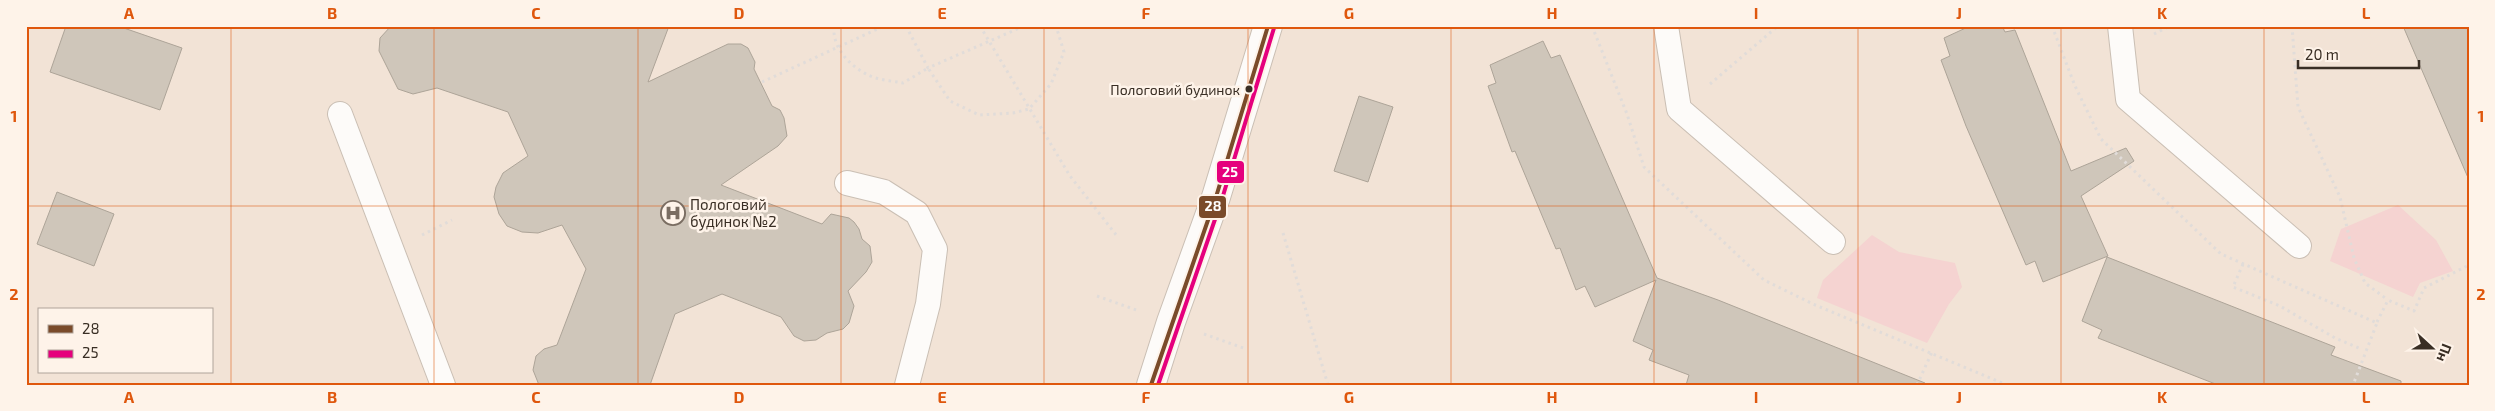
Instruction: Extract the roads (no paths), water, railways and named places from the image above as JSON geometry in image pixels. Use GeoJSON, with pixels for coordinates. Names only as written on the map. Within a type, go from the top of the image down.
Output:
{"type":"FeatureCollection","features":[{"type":"Feature","properties":{"kind":"street"},"geometry":{"type":"LineString","coordinates":[[1151,385],[1170,322],[1216,197],[1268,26]]}},
{"type":"Feature","properties":{"kind":"lane"},"geometry":{"type":"LineString","coordinates":[[1666,26],[1679,110],[1833,242]]}},
{"type":"Feature","properties":{"kind":"lane"},"geometry":{"type":"LineString","coordinates":[[2120,26],[2128,99],[2299,246]]}},
{"type":"Feature","properties":{"kind":"lane"},"geometry":{"type":"LineString","coordinates":[[340,114],[444,385]]}},
{"type":"Feature","properties":{"kind":"lane"},"geometry":{"type":"LineString","coordinates":[[846,184],[884,192],[917,213],[935,249],[928,304],[906,385]]}},
{"type":"Feature","properties":{"kind":"place","name":"Пологовий будинок"},"geometry":{"type":"Point","coordinates":[1249,89]}},
{"type":"Feature","properties":{"kind":"place","name":"Пологовий будинок №2"},"geometry":{"type":"Point","coordinates":[673,213]}}]}
